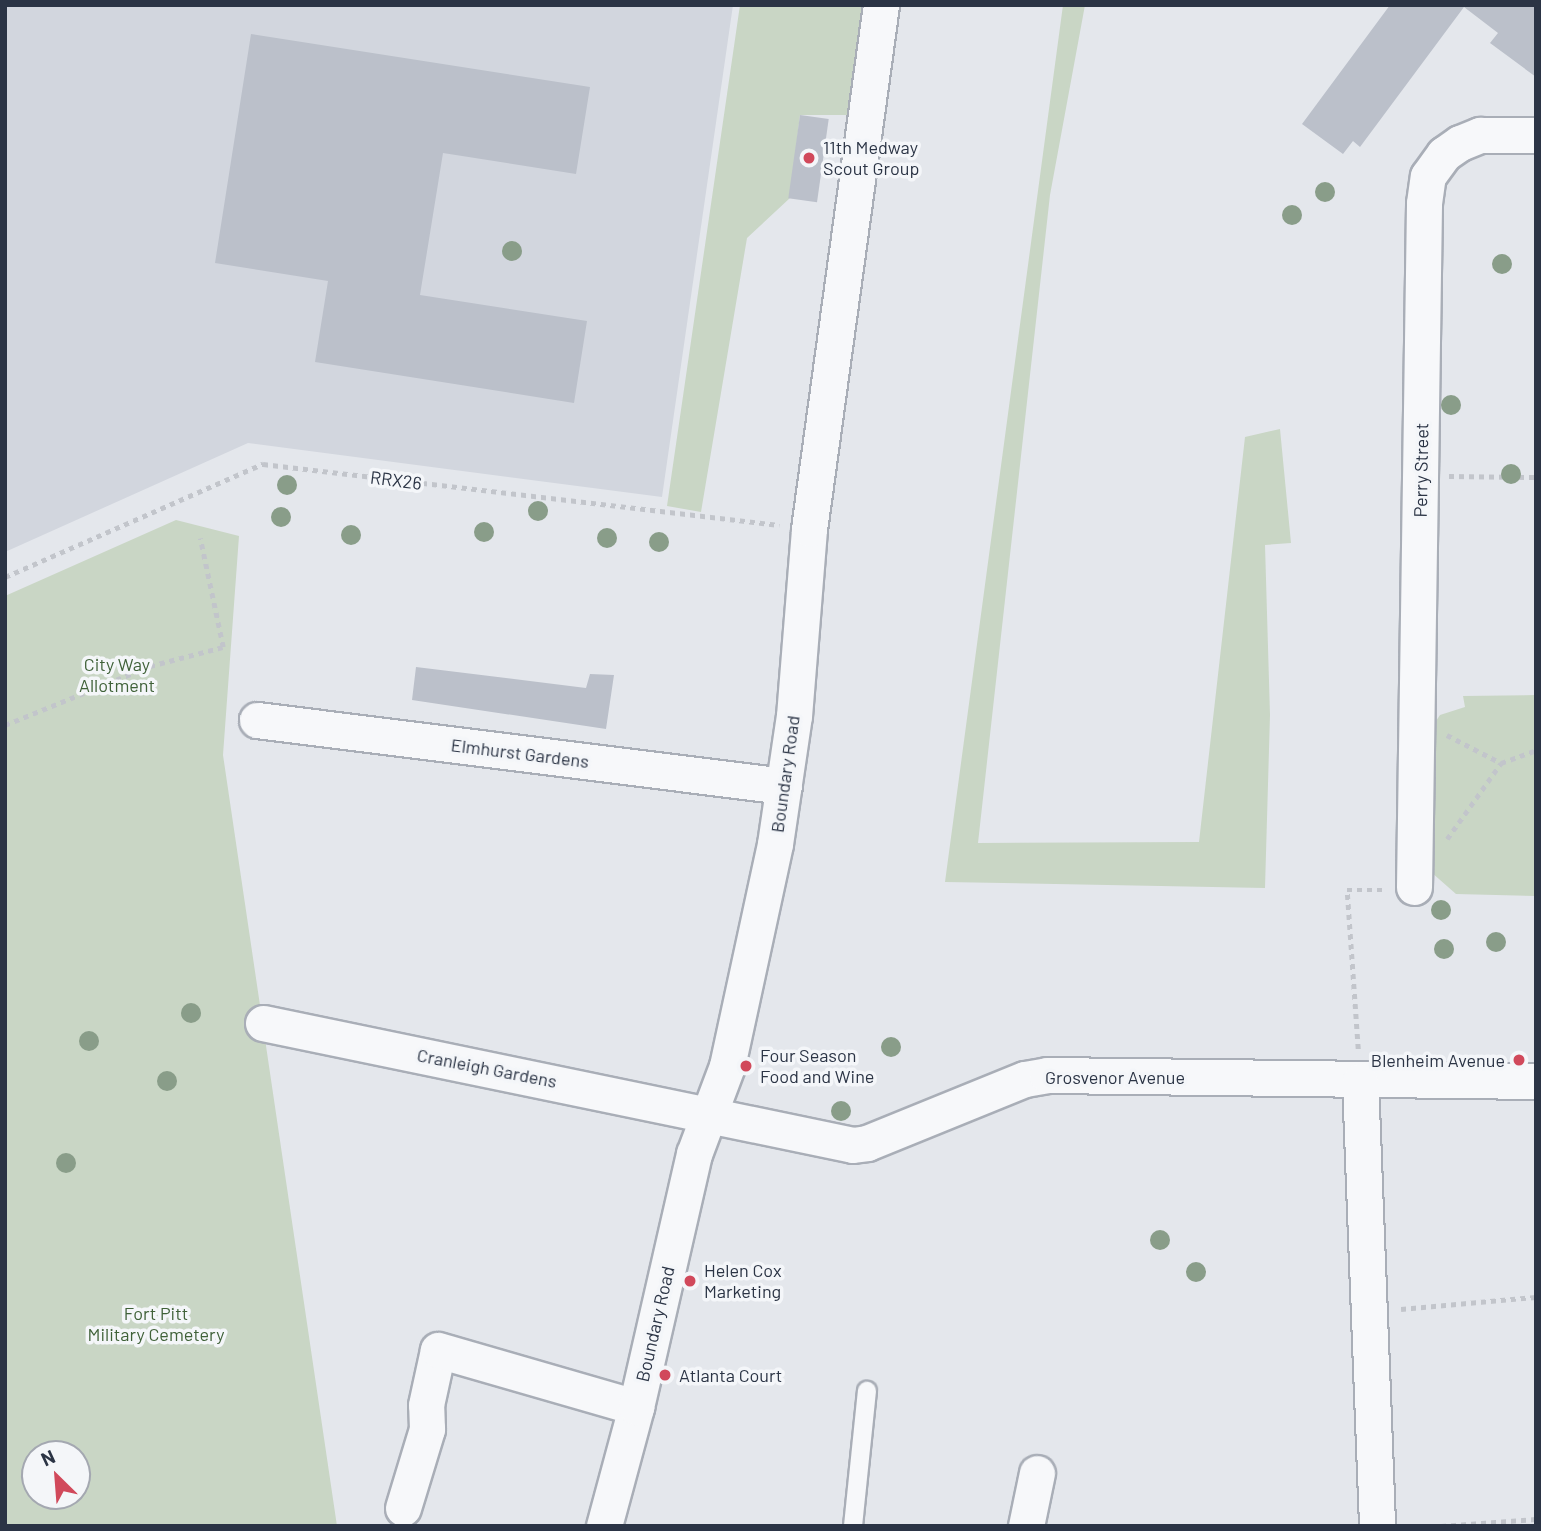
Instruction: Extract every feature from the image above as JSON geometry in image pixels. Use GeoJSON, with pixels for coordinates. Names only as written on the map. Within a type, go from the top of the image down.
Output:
{"type":"FeatureCollection","features":[{"type":"Feature","properties":{"kind":"street","name":"Boundary Road"},"geometry":{"type":"LineString","coordinates":[[604,1526],[636,1408],[694,1154],[731,1052],[784,786],[804,619],[809,529],[881,5]]}},
{"type":"Feature","properties":{"kind":"street","name":"Perry Street"},"geometry":{"type":"LineString","coordinates":[[1414,887],[1419,719],[1424,203],[1428,176],[1444,153],[1480,135],[1536,135]]}},
{"type":"Feature","properties":{"kind":"street","name":"Elmhurst Gardens"},"geometry":{"type":"LineString","coordinates":[[257,720],[784,786]]}},
{"type":"Feature","properties":{"kind":"street","name":"Cranleigh Gardens"},"geometry":{"type":"LineString","coordinates":[[263,1023],[710,1112]]}},
{"type":"Feature","properties":{"kind":"street","name":"Grosvenor Avenue"},"geometry":{"type":"LineString","coordinates":[[710,1112],[853,1145],[1038,1076],[1536,1081]]}},
{"type":"Feature","properties":{"kind":"street"},"geometry":{"type":"LineString","coordinates":[[1360,1081],[1377,1526]]}},
{"type":"Feature","properties":{"kind":"street"},"geometry":{"type":"LineString","coordinates":[[403,1508],[427,1429],[426,1405],[438,1350],[636,1408]]}},
{"type":"Feature","properties":{"kind":"street"},"geometry":{"type":"LineString","coordinates":[[1026,1526],[1037,1472]]}},
{"type":"Feature","properties":{"kind":"lane"},"geometry":{"type":"LineString","coordinates":[[853,1526],[867,1391]]}},
{"type":"Feature","properties":{"kind":"path","name":"RRX26"},"geometry":{"type":"LineString","coordinates":[[5,577],[264,464],[809,529]]}},
{"type":"Feature","properties":{"kind":"path"},"geometry":{"type":"LineString","coordinates":[[1421,476],[1536,477]]}},
{"type":"Feature","properties":{"kind":"path"},"geometry":{"type":"LineString","coordinates":[[5,725],[150,666],[223,647],[200,538]]}},
{"type":"Feature","properties":{"kind":"path"},"geometry":{"type":"LineString","coordinates":[[1419,719],[1501,763]]}},
{"type":"Feature","properties":{"kind":"path"},"geometry":{"type":"LineString","coordinates":[[1443,848],[1455,823],[1501,763],[1536,750]]}},
{"type":"Feature","properties":{"kind":"path"},"geometry":{"type":"LineString","coordinates":[[1360,1081],[1347,890],[1414,887]]}},
{"type":"Feature","properties":{"kind":"path"},"geometry":{"type":"LineString","coordinates":[[1370,1312],[1536,1297]]}},
{"type":"Feature","properties":{"kind":"path"},"geometry":{"type":"LineString","coordinates":[[1441,1526],[1536,1518]]}},
{"type":"Feature","properties":{"kind":"shaded area"},"geometry":{"type":"Polygon","coordinates":[[[5,5],[733,5],[662,497],[248,443],[5,552],[5,5]]]}},
{"type":"Feature","properties":{"kind":"green space"},"geometry":{"type":"Polygon","coordinates":[[[740,5],[869,5],[853,115],[800,115],[790,198],[747,238],[701,512],[667,506],[740,5]]]}},
{"type":"Feature","properties":{"kind":"green space"},"geometry":{"type":"Polygon","coordinates":[[[1063,5],[1085,5],[1050,195],[978,843],[1199,842],[1245,437],[1280,429],[1291,543],[1265,545],[1270,715],[1265,888],[945,882],[1063,5]]]}},
{"type":"Feature","properties":{"kind":"green space","name":"Fort Pitt Military Cemetery"},"geometry":{"type":"Polygon","coordinates":[[[176,520],[239,536],[223,755],[337,1526],[5,1526],[5,596],[176,520]]]}},
{"type":"Feature","properties":{"kind":"green space"},"geometry":{"type":"Polygon","coordinates":[[[1536,695],[1536,896],[1456,894],[1431,872],[1434,724],[1440,715],[1465,707],[1463,696],[1536,695]]]}},
{"type":"Feature","properties":{"kind":"building"},"geometry":{"type":"Polygon","coordinates":[[[1390,5],[1536,5],[1536,77],[1490,43],[1498,33],[1464,7],[1360,147],[1353,141],[1343,154],[1302,124],[1390,5]]]}},
{"type":"Feature","properties":{"kind":"building"},"geometry":{"type":"Polygon","coordinates":[[[251,34],[590,87],[576,174],[443,153],[420,295],[587,321],[574,403],[315,362],[328,281],[215,263],[251,34]]]}},
{"type":"Feature","properties":{"kind":"building","name":"11th Medway Scout Group"},"geometry":{"type":"Polygon","coordinates":[[[800,115],[829,119],[817,202],[788,198],[800,115]]]}},
{"type":"Feature","properties":{"kind":"building"},"geometry":{"type":"Polygon","coordinates":[[[416,667],[586,688],[590,674],[614,675],[606,729],[412,700],[416,667]]]}},
{"type":"Feature","properties":{"kind":"place","name":"11th Medway Scout Group"},"geometry":{"type":"Point","coordinates":[809,158]}},
{"type":"Feature","properties":{"kind":"place","name":"Blenheim Avenue"},"geometry":{"type":"Point","coordinates":[1519,1060]}},
{"type":"Feature","properties":{"kind":"place","name":"Four Season Food and Wine"},"geometry":{"type":"Point","coordinates":[746,1066]}},
{"type":"Feature","properties":{"kind":"place","name":"Helen Cox Marketing"},"geometry":{"type":"Point","coordinates":[690,1281]}},
{"type":"Feature","properties":{"kind":"place","name":"Atlanta Court"},"geometry":{"type":"Point","coordinates":[665,1375]}},
{"type":"Feature","properties":{"kind":"park label","name":"City Way Allotment"},"geometry":{"type":"Point","coordinates":[117,675]}}]}
